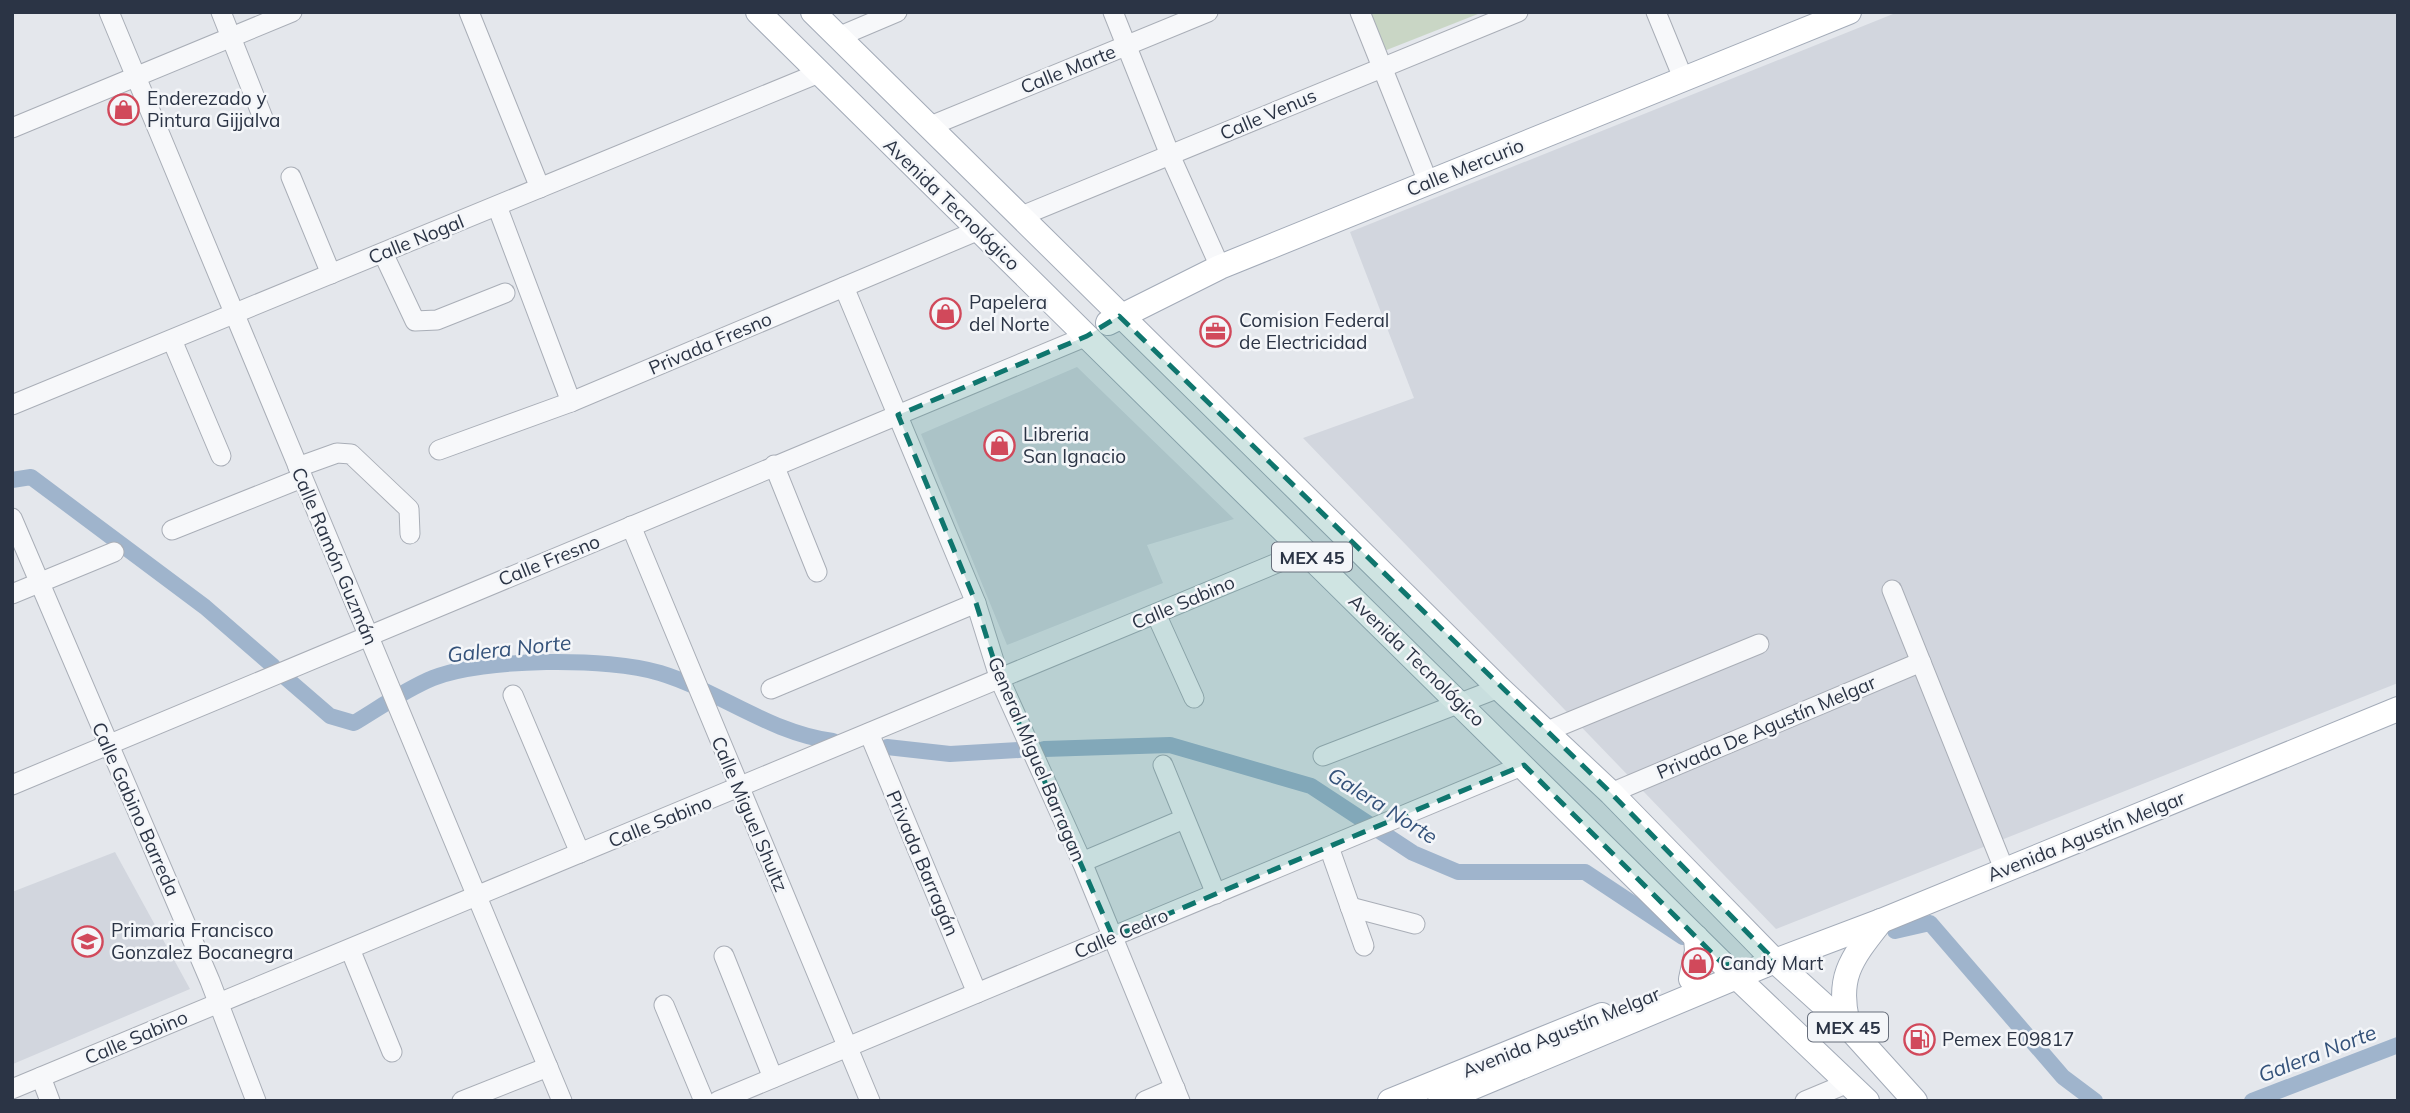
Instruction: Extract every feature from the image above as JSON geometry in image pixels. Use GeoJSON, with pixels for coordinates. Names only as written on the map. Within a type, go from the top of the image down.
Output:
{"type":"FeatureCollection","features":[{"type":"Feature","properties":{"kind":"main road","name":"Avenida Tecnológico"},"geometry":{"type":"LineString","coordinates":[[758,12],[1730,971],[1867,1101]]}},
{"type":"Feature","properties":{"kind":"main road","name":"Avenida Tecnológico"},"geometry":{"type":"LineString","coordinates":[[813,12],[1499,688],[1611,793],[1775,961],[1849,1027],[1915,1101]]}},
{"type":"Feature","properties":{"kind":"main road","name":"Calle Mercurio"},"geometry":{"type":"LineString","coordinates":[[1087,336],[1119,316],[1220,267],[1849,12]]}},
{"type":"Feature","properties":{"kind":"main road","name":"Avenida Agustín Melgar"},"geometry":{"type":"LineString","coordinates":[[1390,1101],[1690,979],[1775,961],[1881,921],[2398,709]]}},
{"type":"Feature","properties":{"kind":"main road"},"geometry":{"type":"LineString","coordinates":[[1849,1027],[1843,1006],[1847,970],[1881,921]]}},
{"type":"Feature","properties":{"kind":"main road"},"geometry":{"type":"LineString","coordinates":[[1690,979],[1698,951],[1696,937]]}},
{"type":"Feature","properties":{"kind":"main road","name":"Avenida Agustín Melgar"},"geometry":{"type":"LineString","coordinates":[[1440,1101],[1479,1094],[1730,971]]}},
{"type":"Feature","properties":{"kind":"street","name":"Calle Ramón Guzmán"},"geometry":{"type":"LineString","coordinates":[[109,12],[562,1101]]}},
{"type":"Feature","properties":{"kind":"street"},"geometry":{"type":"LineString","coordinates":[[221,12],[263,118]]}},
{"type":"Feature","properties":{"kind":"street"},"geometry":{"type":"LineString","coordinates":[[12,128],[292,12]]}},
{"type":"Feature","properties":{"kind":"street"},"geometry":{"type":"LineString","coordinates":[[468,12],[540,188]]}},
{"type":"Feature","properties":{"kind":"street"},"geometry":{"type":"LineString","coordinates":[[838,37],[897,12]]}},
{"type":"Feature","properties":{"kind":"street"},"geometry":{"type":"LineString","coordinates":[[1112,12],[1170,155],[1220,267]]}},
{"type":"Feature","properties":{"kind":"street","name":"Calle Marte"},"geometry":{"type":"LineString","coordinates":[[928,127],[1209,12]]}},
{"type":"Feature","properties":{"kind":"street"},"geometry":{"type":"LineString","coordinates":[[1360,12],[1428,182]]}},
{"type":"Feature","properties":{"kind":"street","name":"Calle Venus"},"geometry":{"type":"LineString","coordinates":[[1019,217],[1518,12]]}},
{"type":"Feature","properties":{"kind":"street"},"geometry":{"type":"LineString","coordinates":[[1656,12],[1683,78]]}},
{"type":"Feature","properties":{"kind":"street","name":"Calle Nogal"},"geometry":{"type":"LineString","coordinates":[[12,405],[820,73]]}},
{"type":"Feature","properties":{"kind":"street"},"geometry":{"type":"LineString","coordinates":[[291,177],[331,274]]}},
{"type":"Feature","properties":{"kind":"street"},"geometry":{"type":"LineString","coordinates":[[497,206],[571,402]]}},
{"type":"Feature","properties":{"kind":"street","name":"Privada Fresno"},"geometry":{"type":"LineString","coordinates":[[439,450],[571,402],[979,230]]}},
{"type":"Feature","properties":{"kind":"street"},"geometry":{"type":"LineString","coordinates":[[383,253],[415,321],[437,320],[505,293]]}},
{"type":"Feature","properties":{"kind":"street","name":"General Miguel Barragan"},"geometry":{"type":"LineString","coordinates":[[844,287],[975,603],[1000,680],[1082,862],[1177,1095]]}},
{"type":"Feature","properties":{"kind":"street","name":"Calle Fresno"},"geometry":{"type":"LineString","coordinates":[[12,785],[1087,336]]}},
{"type":"Feature","properties":{"kind":"street"},"geometry":{"type":"LineString","coordinates":[[172,340],[221,456]]}},
{"type":"Feature","properties":{"kind":"street"},"geometry":{"type":"LineString","coordinates":[[173,530],[337,453],[351,454],[409,509],[412,526],[410,534]]}},
{"type":"Feature","properties":{"kind":"street"},"geometry":{"type":"LineString","coordinates":[[774,465],[817,572]]}},
{"type":"Feature","properties":{"kind":"street","name":"Calle Gabino Barreda"},"geometry":{"type":"LineString","coordinates":[[12,518],[256,1101]]}},
{"type":"Feature","properties":{"kind":"street","name":"Calle Miguel Shultz"},"geometry":{"type":"LineString","coordinates":[[631,526],[870,1101]]}},
{"type":"Feature","properties":{"kind":"street","name":"Calle Sabino"},"geometry":{"type":"LineString","coordinates":[[12,1089],[1306,551]]}},
{"type":"Feature","properties":{"kind":"street"},"geometry":{"type":"LineString","coordinates":[[12,594],[114,552]]}},
{"type":"Feature","properties":{"kind":"street"},"geometry":{"type":"LineString","coordinates":[[1892,590],[2004,869]]}},
{"type":"Feature","properties":{"kind":"street"},"geometry":{"type":"LineString","coordinates":[[771,689],[975,603]]}},
{"type":"Feature","properties":{"kind":"street"},"geometry":{"type":"LineString","coordinates":[[1156,614],[1194,698]]}},
{"type":"Feature","properties":{"kind":"street"},"geometry":{"type":"LineString","coordinates":[[1545,732],[1759,644]]}},
{"type":"Feature","properties":{"kind":"street","name":"Privada De Agustín Melgar"},"geometry":{"type":"LineString","coordinates":[[1611,793],[1921,662]]}},
{"type":"Feature","properties":{"kind":"street"},"geometry":{"type":"LineString","coordinates":[[1324,756],[1499,688]]}},
{"type":"Feature","properties":{"kind":"street"},"geometry":{"type":"LineString","coordinates":[[513,695],[580,853]]}},
{"type":"Feature","properties":{"kind":"street","name":"Privada Barragán"},"geometry":{"type":"LineString","coordinates":[[869,733],[977,993]]}},
{"type":"Feature","properties":{"kind":"street"},"geometry":{"type":"LineString","coordinates":[[1164,765],[1216,894]]}},
{"type":"Feature","properties":{"kind":"street","name":"Calle Cedro"},"geometry":{"type":"LineString","coordinates":[[718,1101],[1524,765]]}},
{"type":"Feature","properties":{"kind":"street"},"geometry":{"type":"LineString","coordinates":[[1082,862],[1184,819]]}},
{"type":"Feature","properties":{"kind":"street"},"geometry":{"type":"LineString","coordinates":[[1329,847],[1364,946]]}},
{"type":"Feature","properties":{"kind":"street"},"geometry":{"type":"LineString","coordinates":[[1350,907],[1415,924]]}},
{"type":"Feature","properties":{"kind":"street"},"geometry":{"type":"LineString","coordinates":[[350,949],[391,1052]]}},
{"type":"Feature","properties":{"kind":"street"},"geometry":{"type":"LineString","coordinates":[[724,956],[773,1078]]}},
{"type":"Feature","properties":{"kind":"street"},"geometry":{"type":"LineString","coordinates":[[664,1005],[704,1101]]}},
{"type":"Feature","properties":{"kind":"street"},"geometry":{"type":"LineString","coordinates":[[462,1101],[548,1067]]}},
{"type":"Feature","properties":{"kind":"street"},"geometry":{"type":"LineString","coordinates":[[41,1077],[50,1101]]}},
{"type":"Feature","properties":{"kind":"street"},"geometry":{"type":"LineString","coordinates":[[1805,1101],[1848,1083]]}},
{"type":"Feature","properties":{"kind":"street"},"geometry":{"type":"LineString","coordinates":[[1145,1101],[1177,1095]]}},
{"type":"Feature","properties":{"kind":"highlighted area"},"geometry":{"type":"Polygon","coordinates":[[[1119,316],[1611,793],[1775,961],[1724,965],[1524,765],[1113,937],[1000,680],[976,603],[898,415],[1087,336],[1119,316]]]}},
{"type":"Feature","properties":{"kind":"shaded area","name":"Comision Federal de Electricidad"},"geometry":{"type":"Polygon","coordinates":[[[1898,12],[2398,12],[2398,683],[1776,929],[1303,438],[1414,398],[1350,232],[1898,12]]]}},
{"type":"Feature","properties":{"kind":"shaded area"},"geometry":{"type":"Polygon","coordinates":[[[1077,367],[1234,519],[1147,545],[1163,583],[1007,645],[921,434],[1077,367]]]}},
{"type":"Feature","properties":{"kind":"shaded area","name":"Primaria Francisco Gonzalez Bocanegra"},"geometry":{"type":"Polygon","coordinates":[[[115,852],[190,989],[13,1064],[12,892],[115,852]]]}},
{"type":"Feature","properties":{"kind":"green space"},"geometry":{"type":"Polygon","coordinates":[[[1369,12],[1483,12],[1384,51],[1369,12]]]}},
{"type":"Feature","properties":{"kind":"waterway","name":"Galera Norte"},"geometry":{"type":"LineString","coordinates":[[12,480],[31,477],[205,607],[273,666]]}},
{"type":"Feature","properties":{"kind":"waterway","name":"Galera Norte"},"geometry":{"type":"LineString","coordinates":[[286,678],[330,716],[354,723],[413,688],[455,671],[514,663],[610,664],[660,673],[789,730],[833,741]]}},
{"type":"Feature","properties":{"kind":"waterway","name":"Galera Norte"},"geometry":{"type":"LineString","coordinates":[[1044,749],[1170,745],[1311,786],[1413,853],[1458,872],[1585,872],[1683,937]]}},
{"type":"Feature","properties":{"kind":"waterway","name":"Galera Norte"},"geometry":{"type":"LineString","coordinates":[[887,747],[950,754],[1019,750]]}},
{"type":"Feature","properties":{"kind":"waterway","name":"Galera Norte"},"geometry":{"type":"LineString","coordinates":[[1895,931],[1930,923],[2063,1077],[2095,1101]]}},
{"type":"Feature","properties":{"kind":"waterway","name":"Galera Norte"},"geometry":{"type":"LineString","coordinates":[[2252,1101],[2398,1045]]}},
{"type":"Feature","properties":{"kind":"place","name":"Enderezado y Pintura Gijjalva"},"geometry":{"type":"Point","coordinates":[124,109]}},
{"type":"Feature","properties":{"kind":"place","name":"Papelera del Norte"},"geometry":{"type":"Point","coordinates":[946,313]}},
{"type":"Feature","properties":{"kind":"place","name":"Comision Federal de Electricidad"},"geometry":{"type":"Point","coordinates":[1216,331]}},
{"type":"Feature","properties":{"kind":"place","name":"Libreria San Ignacio"},"geometry":{"type":"Point","coordinates":[1000,445]}},
{"type":"Feature","properties":{"kind":"place","name":"Primaria Francisco Gonzalez Bocanegra"},"geometry":{"type":"Point","coordinates":[88,941]}},
{"type":"Feature","properties":{"kind":"place","name":"Candy Mart"},"geometry":{"type":"Point","coordinates":[1697,963]}},
{"type":"Feature","properties":{"kind":"place","name":"Pemex E09817"},"geometry":{"type":"Point","coordinates":[1919,1039]}}]}
